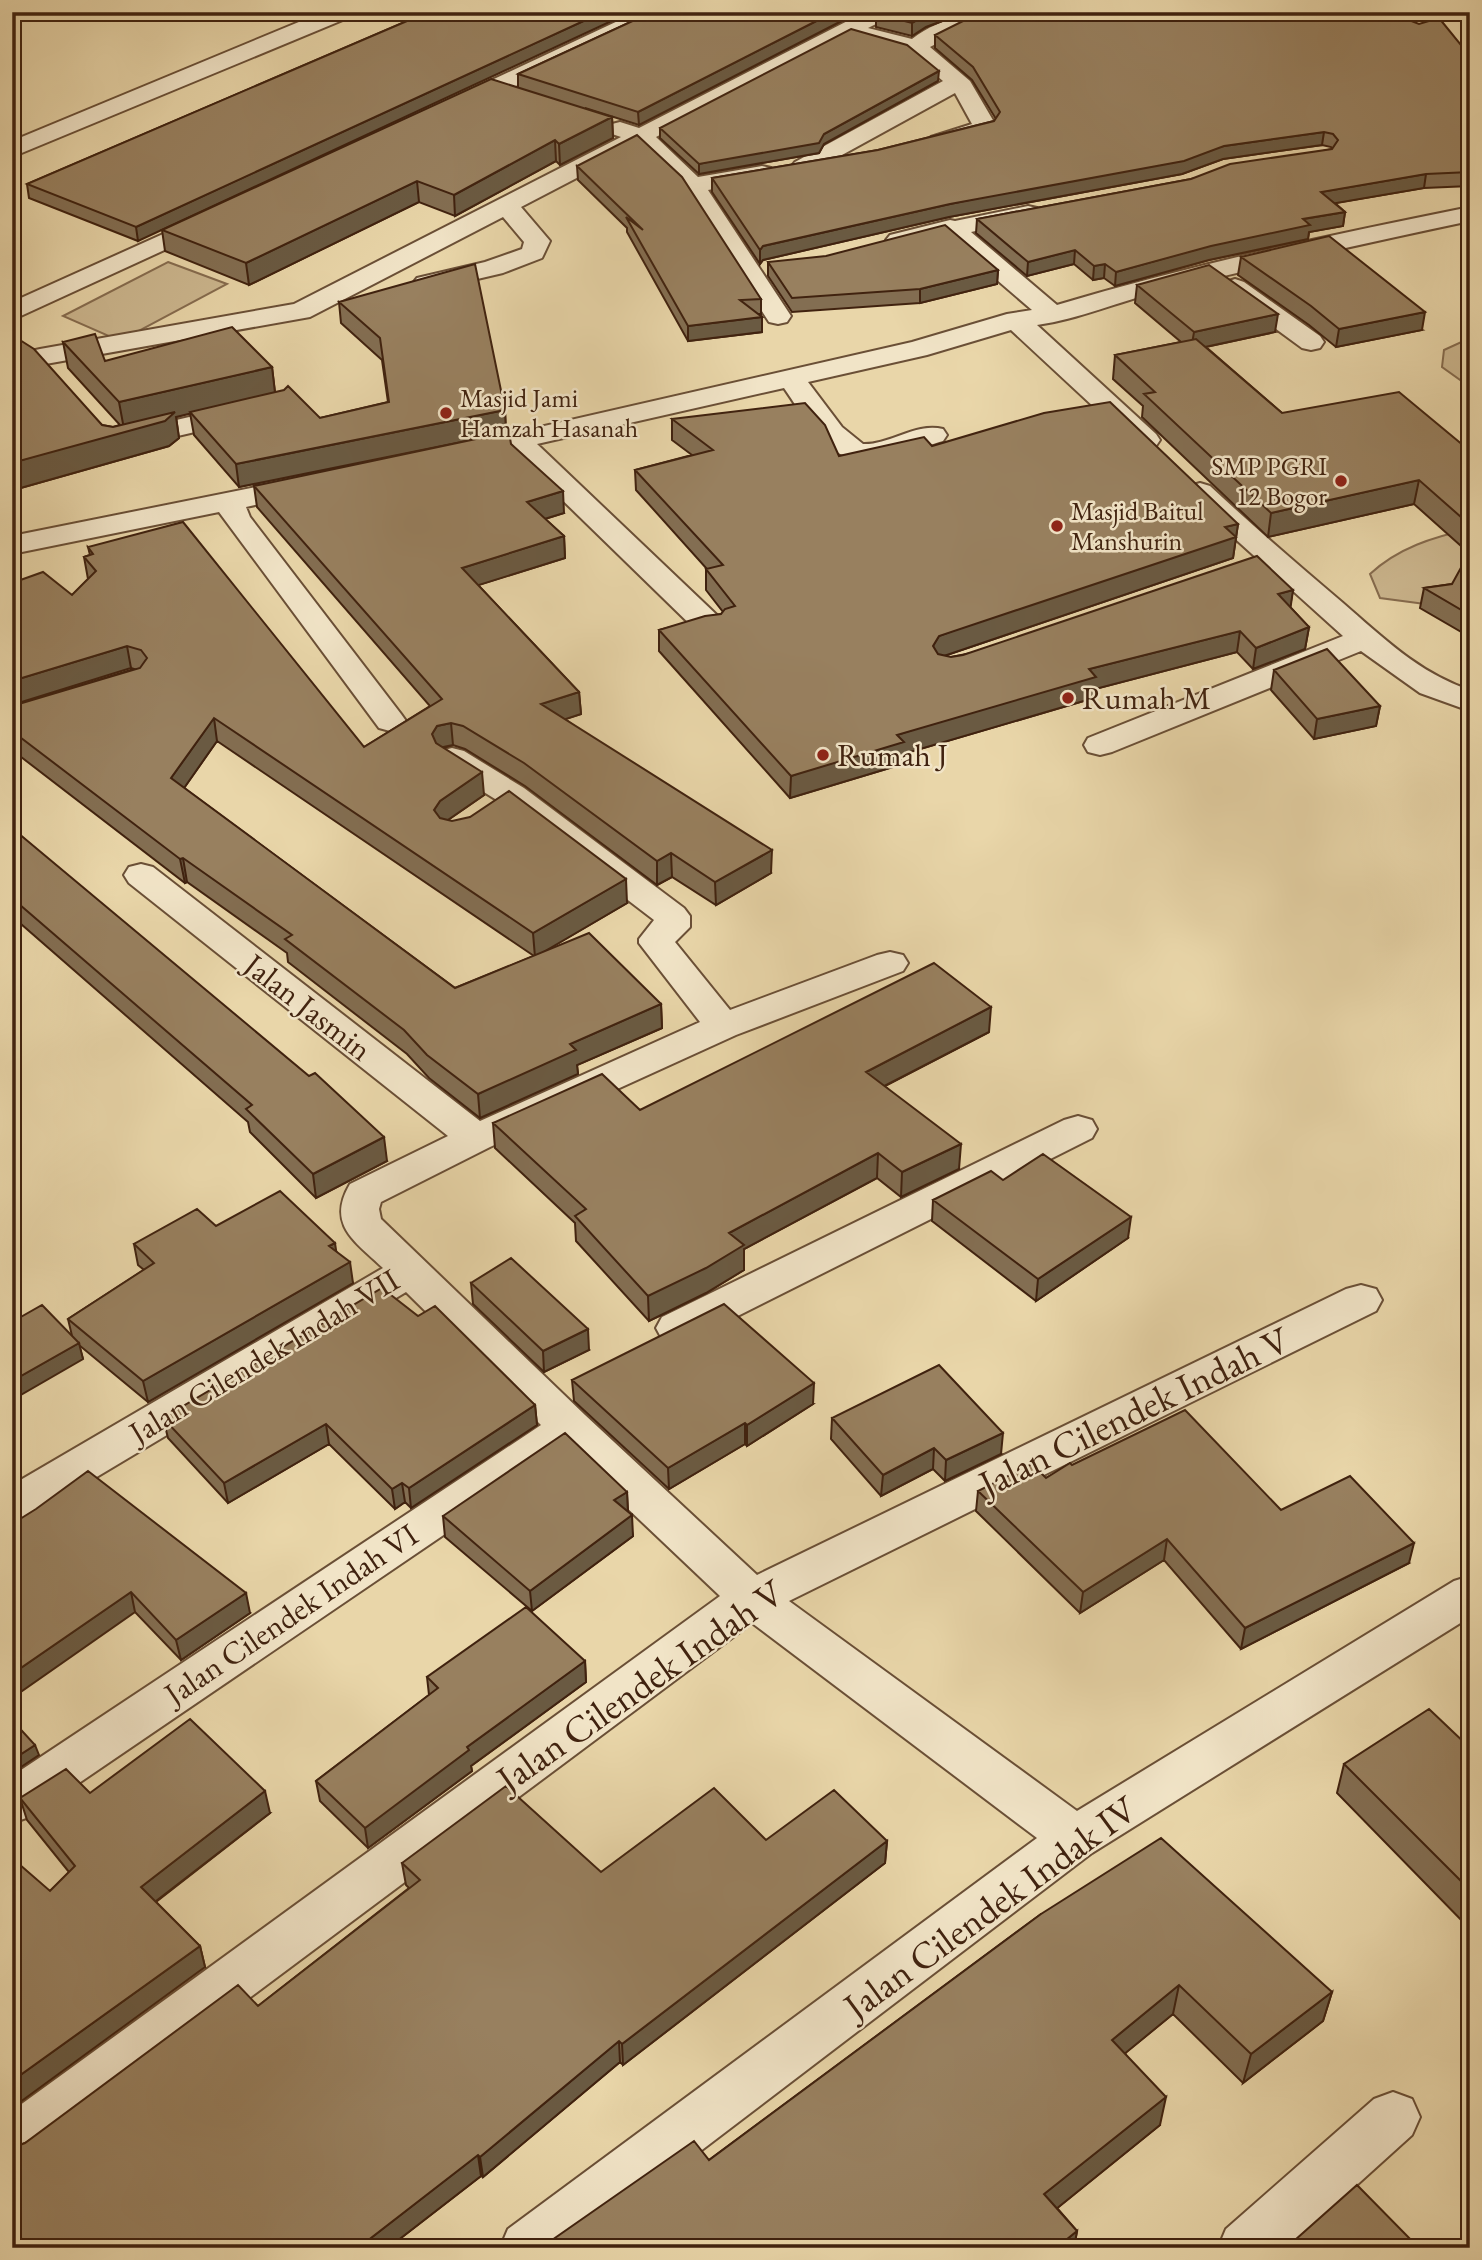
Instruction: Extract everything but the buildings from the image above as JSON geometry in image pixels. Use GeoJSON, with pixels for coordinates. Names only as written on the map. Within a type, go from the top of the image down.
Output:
{"type":"FeatureCollection","features":[{"type":"Feature","properties":{"kind":"street"},"geometry":{"type":"LineString","coordinates":[[12,150],[342,12]]}},
{"type":"Feature","properties":{"kind":"street"},"geometry":{"type":"LineString","coordinates":[[442,112],[655,12]]}},
{"type":"Feature","properties":{"kind":"street"},"geometry":{"type":"LineString","coordinates":[[301,311],[882,12]]}},
{"type":"Feature","properties":{"kind":"street"},"geometry":{"type":"LineString","coordinates":[[916,47],[934,32],[951,26],[1041,12]]}},
{"type":"Feature","properties":{"kind":"street"},"geometry":{"type":"LineString","coordinates":[[848,29],[916,47],[958,82],[985,127],[920,146]]}},
{"type":"Feature","properties":{"kind":"street"},"geometry":{"type":"LineString","coordinates":[[803,167],[958,82]]}},
{"type":"Feature","properties":{"kind":"street"},"geometry":{"type":"LineString","coordinates":[[492,89],[517,97]]}},
{"type":"Feature","properties":{"kind":"street"},"geometry":{"type":"LineString","coordinates":[[604,124],[641,136],[693,185],[778,316]]}},
{"type":"Feature","properties":{"kind":"street"},"geometry":{"type":"LineString","coordinates":[[693,185],[864,158]]}},
{"type":"Feature","properties":{"kind":"street"},"geometry":{"type":"LineString","coordinates":[[28,341],[301,311],[474,273],[533,253],[537,241],[505,204]]}},
{"type":"Feature","properties":{"kind":"street"},"geometry":{"type":"LineString","coordinates":[[875,246],[950,227],[1056,208]]}},
{"type":"Feature","properties":{"kind":"street"},"geometry":{"type":"LineString","coordinates":[[28,341],[227,212]]}},
{"type":"Feature","properties":{"kind":"street"},"geometry":{"type":"LineString","coordinates":[[439,457],[918,349],[1016,320],[1053,315],[1210,271],[1470,214]]}},
{"type":"Feature","properties":{"kind":"street"},"geometry":{"type":"LineString","coordinates":[[950,227],[1053,315]]}},
{"type":"Feature","properties":{"kind":"street"},"geometry":{"type":"LineString","coordinates":[[1210,271],[1311,342]]}},
{"type":"Feature","properties":{"kind":"street"},"geometry":{"type":"LineString","coordinates":[[1016,320],[1071,368],[1173,466],[1258,562],[1365,638],[1406,672],[1448,695],[1470,701]]}},
{"type":"Feature","properties":{"kind":"street"},"geometry":{"type":"LineString","coordinates":[[791,378],[825,425],[849,448],[863,453],[933,435]]}},
{"type":"Feature","properties":{"kind":"street"},"geometry":{"type":"LineString","coordinates":[[100,423],[117,442],[263,408]]}},
{"type":"Feature","properties":{"kind":"street"},"geometry":{"type":"LineString","coordinates":[[518,441],[710,626]]}},
{"type":"Feature","properties":{"kind":"street"},"geometry":{"type":"LineString","coordinates":[[12,545],[334,480]]}},
{"type":"Feature","properties":{"kind":"street"},"geometry":{"type":"LineString","coordinates":[[230,502],[236,518],[390,721]]}},
{"type":"Feature","properties":{"kind":"street"},"geometry":{"type":"LineString","coordinates":[[1100,745],[1365,638]]}},
{"type":"Feature","properties":{"kind":"street"},"geometry":{"type":"LineString","coordinates":[[452,758],[501,803],[673,916],[672,927],[657,939],[657,943],[723,1026]]}},
{"type":"Feature","properties":{"kind":"street","name":"Jalan Jasmin"},"geometry":{"type":"LineString","coordinates":[[141,875],[475,1138]]}},
{"type":"Feature","properties":{"kind":"street","name":"Jalan Cilendek Indah VII"},"geometry":{"type":"LineString","coordinates":[[12,1506],[410,1271],[362,1224],[359,1209],[364,1194],[475,1138],[723,1026],[813,995],[890,963]]}},
{"type":"Feature","properties":{"kind":"street"},"geometry":{"type":"LineString","coordinates":[[640,1346],[1078,1129]]}},
{"type":"Feature","properties":{"kind":"street"},"geometry":{"type":"LineString","coordinates":[[410,1271],[563,1400],[752,1598],[1075,1838]]}},
{"type":"Feature","properties":{"kind":"street","name":"Jalan Cilendek Indah V"},"geometry":{"type":"LineString","coordinates":[[12,2143],[752,1598],[1361,1300]]}},
{"type":"Feature","properties":{"kind":"street","name":"Jalan Cilendek Indah VI"},"geometry":{"type":"LineString","coordinates":[[12,1802],[563,1400]]}},
{"type":"Feature","properties":{"kind":"street","name":"Jalan Cilendek Indak IV"},"geometry":{"type":"LineString","coordinates":[[528,2248],[1075,1838],[1470,1594]]}},
{"type":"Feature","properties":{"kind":"street"},"geometry":{"type":"LineString","coordinates":[[1246,2248],[1393,2117]]}},
{"type":"Feature","properties":{"kind":"shaded area"},"geometry":{"type":"Polygon","coordinates":[[[168,262],[227,284],[120,341],[63,316],[168,262]]]}},
{"type":"Feature","properties":{"kind":"shaded area"},"geometry":{"type":"Polygon","coordinates":[[[1470,338],[1470,387],[1442,367],[1444,350],[1470,338]]]}},
{"type":"Feature","properties":{"kind":"shaded area"},"geometry":{"type":"Polygon","coordinates":[[[1470,529],[1470,601],[1425,604],[1380,598],[1370,574],[1381,565],[1404,550],[1470,529]]]}},
{"type":"Feature","properties":{"kind":"place","name":"Masjid Jami Hamzah Hasanah"},"geometry":{"type":"Point","coordinates":[446,413]}},
{"type":"Feature","properties":{"kind":"place","name":"SMP PGRI 12 Bogor"},"geometry":{"type":"Point","coordinates":[1341,481]}},
{"type":"Feature","properties":{"kind":"place","name":"Masjid Baitul Manshurin"},"geometry":{"type":"Point","coordinates":[1057,526]}},
{"type":"Feature","properties":{"kind":"place","name":"Rumah M"},"geometry":{"type":"Point","coordinates":[1068,698]}},
{"type":"Feature","properties":{"kind":"place","name":"Rumah J"},"geometry":{"type":"Point","coordinates":[823,755]}}]}
